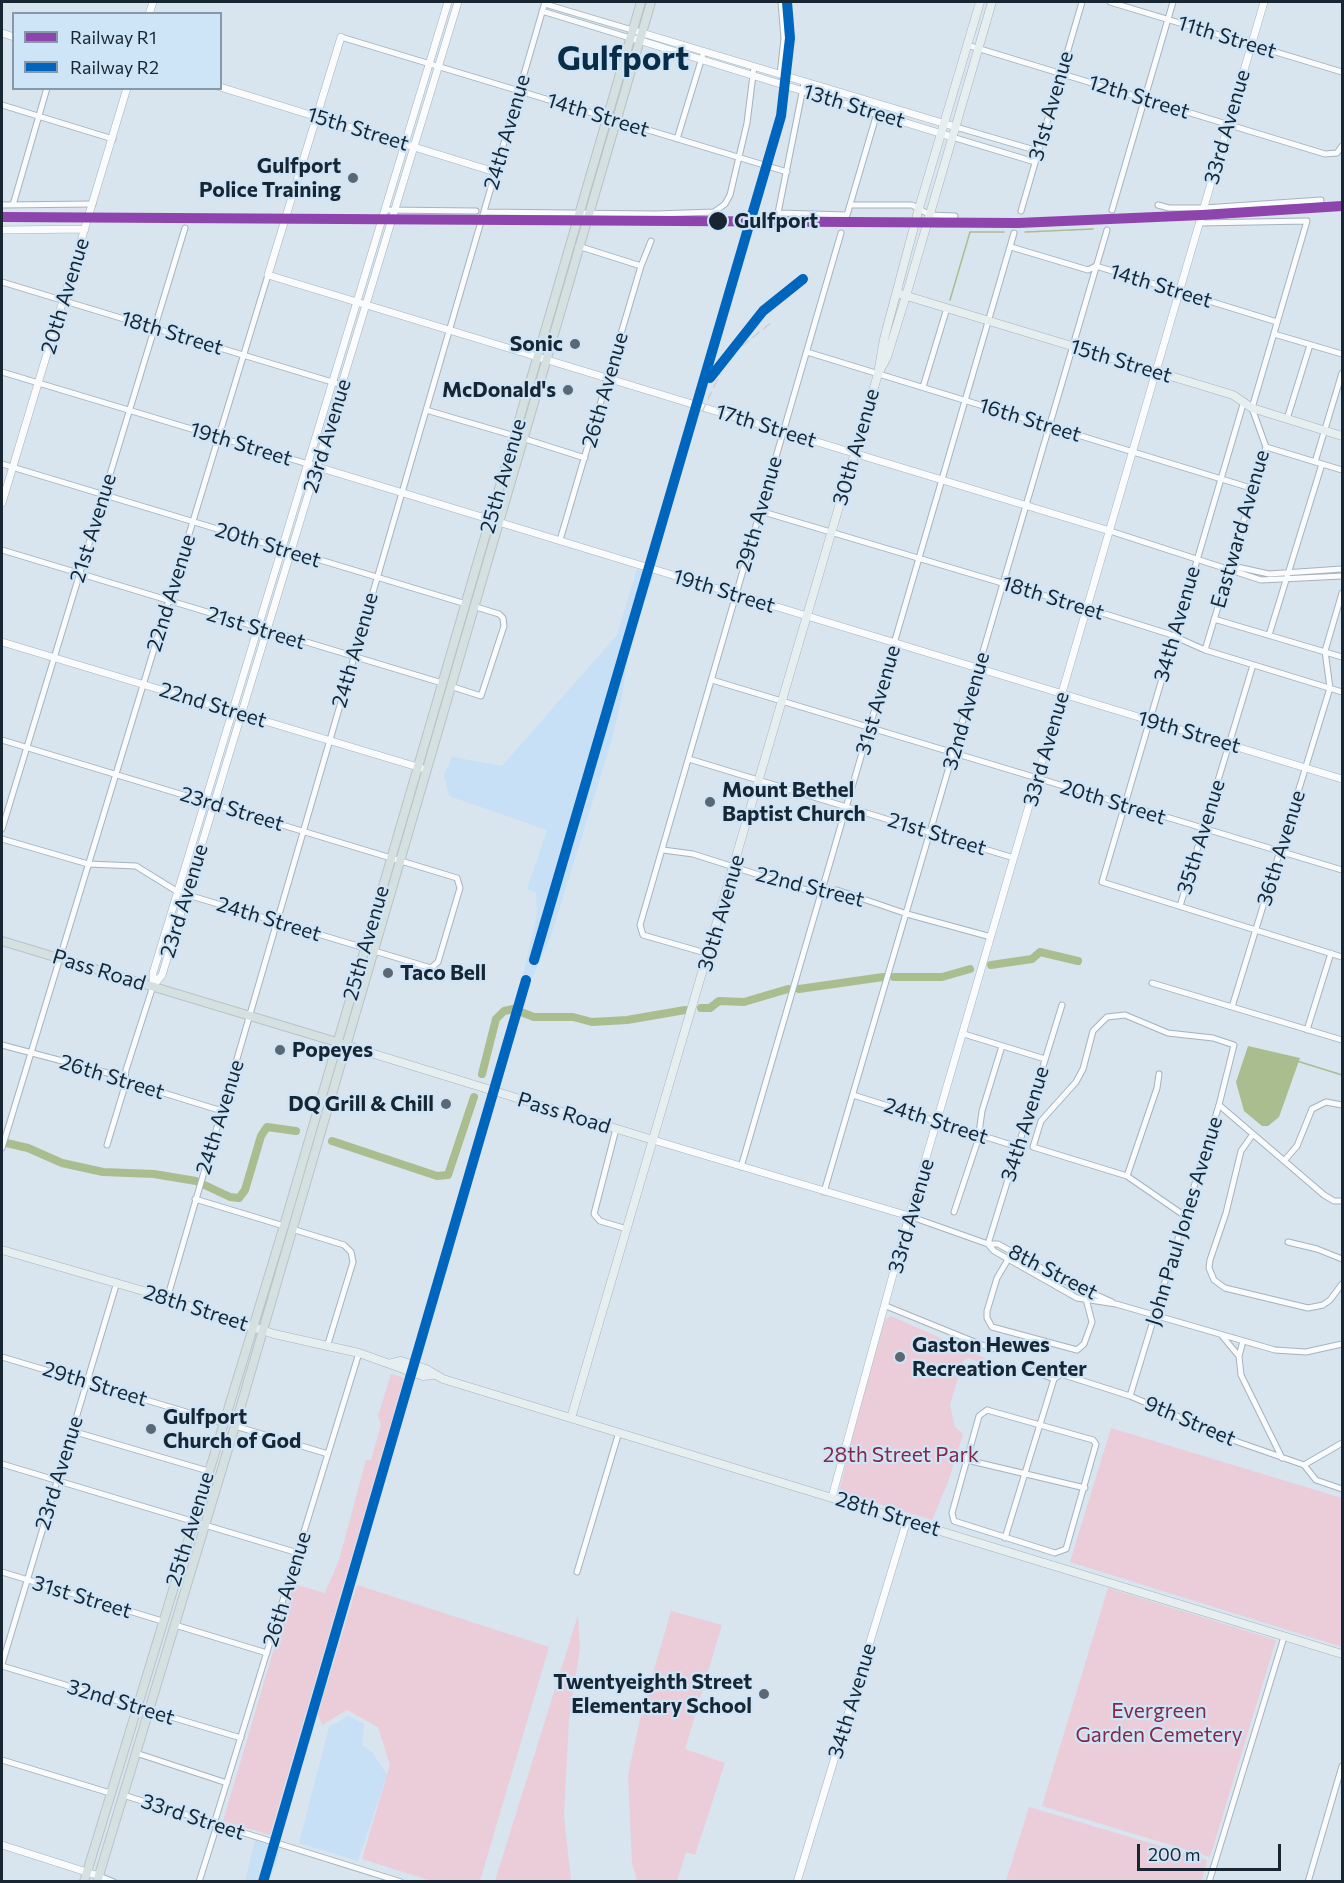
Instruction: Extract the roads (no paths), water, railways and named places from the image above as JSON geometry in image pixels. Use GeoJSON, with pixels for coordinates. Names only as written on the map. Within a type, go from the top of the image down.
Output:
{"type":"FeatureCollection","features":[{"type":"Feature","properties":{"kind":"main road","name":"25th Avenue"},"geometry":{"type":"LineString","coordinates":[[636,35],[641,2]]}},
{"type":"Feature","properties":{"kind":"main road","name":"25th Avenue"},"geometry":{"type":"LineString","coordinates":[[98,1879],[235,1426],[258,1329],[287,1227],[583,214],[636,35],[651,2]]}},
{"type":"Feature","properties":{"kind":"main road","name":"30th Avenue"},"geometry":{"type":"LineString","coordinates":[[572,1418],[878,374],[919,208],[980,2]]}},
{"type":"Feature","properties":{"kind":"main road","name":"30th Avenue"},"geometry":{"type":"LineString","coordinates":[[878,374],[887,357],[906,296],[992,2]]}},
{"type":"Feature","properties":{"kind":"main road","name":"25th Avenue"},"geometry":{"type":"LineString","coordinates":[[541,358],[578,246],[583,214]]}},
{"type":"Feature","properties":{"kind":"main road","name":"15th Street"},"geometry":{"type":"LineString","coordinates":[[897,293],[1233,395],[1252,408],[1342,436]]}},
{"type":"Feature","properties":{"kind":"main road","name":"Pass Road"},"geometry":{"type":"LineString","coordinates":[[2,941],[653,1140]]}},
{"type":"Feature","properties":{"kind":"main road","name":"28th Street"},"geometry":{"type":"LineString","coordinates":[[2,1250],[117,1282],[258,1329],[359,1353],[423,1376],[433,1375],[1342,1654]]}},
{"type":"Feature","properties":{"kind":"main road","name":"25th Avenue"},"geometry":{"type":"LineString","coordinates":[[84,1881],[223,1422],[258,1329]]}},
{"type":"Feature","properties":{"kind":"street","name":"23rd Avenue"},"geometry":{"type":"LineString","coordinates":[[153,987],[153,973],[448,2]]}},
{"type":"Feature","properties":{"kind":"street","name":"23rd Avenue"},"geometry":{"type":"LineString","coordinates":[[153,987],[162,975],[458,2]]}},
{"type":"Feature","properties":{"kind":"street"},"geometry":{"type":"LineString","coordinates":[[780,75],[784,38],[781,2]]}},
{"type":"Feature","properties":{"kind":"street","name":"31st Avenue"},"geometry":{"type":"LineString","coordinates":[[1021,211],[1082,2]]}},
{"type":"Feature","properties":{"kind":"street","name":"11th Street"},"geometry":{"type":"LineString","coordinates":[[1110,2],[1342,72]]}},
{"type":"Feature","properties":{"kind":"street"},"geometry":{"type":"LineString","coordinates":[[1112,210],[1173,2]]}},
{"type":"Feature","properties":{"kind":"street","name":"33rd Avenue"},"geometry":{"type":"LineString","coordinates":[[832,1497],[909,1216],[1264,2]]}},
{"type":"Feature","properties":{"kind":"street","name":"13th Street"},"geometry":{"type":"LineString","coordinates":[[545,3],[701,60],[753,76],[803,86],[883,107],[1038,151]]}},
{"type":"Feature","properties":{"kind":"street","name":"24th Avenue"},"geometry":{"type":"LineString","coordinates":[[167,1299],[545,3]]}},
{"type":"Feature","properties":{"kind":"street","name":"13th Street"},"geometry":{"type":"LineString","coordinates":[[542,12],[704,51],[780,75],[803,86],[877,113],[1035,162]]}},
{"type":"Feature","properties":{"kind":"street","name":"14th Street"},"geometry":{"type":"LineString","coordinates":[[341,37],[787,172]]}},
{"type":"Feature","properties":{"kind":"street","name":"22nd Avenue"},"geometry":{"type":"LineString","coordinates":[[2,1148],[341,37]]}},
{"type":"Feature","properties":{"kind":"street","name":"12th Street"},"geometry":{"type":"LineString","coordinates":[[968,45],[1325,154],[1337,153],[1342,146]]}},
{"type":"Feature","properties":{"kind":"street"},"geometry":{"type":"LineString","coordinates":[[677,139],[704,51]]}},
{"type":"Feature","properties":{"kind":"street"},"geometry":{"type":"LineString","coordinates":[[484,212],[583,214],[714,212],[728,201],[740,158],[754,67]]}},
{"type":"Feature","properties":{"kind":"street"},"geometry":{"type":"LineString","coordinates":[[803,86],[778,213],[847,215],[877,113],[883,107]]}},
{"type":"Feature","properties":{"kind":"street","name":"15th Street"},"geometry":{"type":"LineString","coordinates":[[222,88],[495,171]]}},
{"type":"Feature","properties":{"kind":"street"},"geometry":{"type":"LineString","coordinates":[[13,205],[46,90]]}},
{"type":"Feature","properties":{"kind":"street","name":"20th Avenue"},"geometry":{"type":"LineString","coordinates":[[2,504],[126,90]]}},
{"type":"Feature","properties":{"kind":"street"},"geometry":{"type":"LineString","coordinates":[[422,90],[430,97]]}},
{"type":"Feature","properties":{"kind":"street"},"geometry":{"type":"LineString","coordinates":[[2,105],[113,139]]}},
{"type":"Feature","properties":{"kind":"street"},"geometry":{"type":"LineString","coordinates":[[993,149],[996,138]]}},
{"type":"Feature","properties":{"kind":"street"},"geometry":{"type":"LineString","coordinates":[[1158,205],[1169,208],[1204,208],[1321,200]]}},
{"type":"Feature","properties":{"kind":"street"},"geometry":{"type":"LineString","coordinates":[[2,205],[93,204]]}},
{"type":"Feature","properties":{"kind":"street"},"geometry":{"type":"LineString","coordinates":[[849,205],[912,205],[930,215],[955,216]]}},
{"type":"Feature","properties":{"kind":"street"},"geometry":{"type":"LineString","coordinates":[[386,210],[476,211]]}},
{"type":"Feature","properties":{"kind":"street"},"geometry":{"type":"LineString","coordinates":[[1199,224],[1307,221],[1252,408]]}},
{"type":"Feature","properties":{"kind":"street","name":"21st Avenue"},"geometry":{"type":"LineString","coordinates":[[2,829],[185,228]]}},
{"type":"Feature","properties":{"kind":"street"},"geometry":{"type":"LineString","coordinates":[[2,232],[85,229]]}},
{"type":"Feature","properties":{"kind":"street","name":"32nd Avenue"},"geometry":{"type":"LineString","coordinates":[[824,1192],[1107,230]]}},
{"type":"Feature","properties":{"kind":"street","name":"29th Avenue"},"geometry":{"type":"LineString","coordinates":[[709,954],[643,934],[640,925],[842,233]]}},
{"type":"Feature","properties":{"kind":"street","name":"31st Avenue"},"geometry":{"type":"LineString","coordinates":[[741,1167],[1014,233]]}},
{"type":"Feature","properties":{"kind":"street","name":"26th Avenue"},"geometry":{"type":"LineString","coordinates":[[560,540],[641,266],[651,241]]}},
{"type":"Feature","properties":{"kind":"street"},"geometry":{"type":"LineString","coordinates":[[578,246],[641,266]]}},
{"type":"Feature","properties":{"kind":"street","name":"14th Street"},"geometry":{"type":"LineString","coordinates":[[1011,246],[1088,270],[1096,266],[1277,322]]}},
{"type":"Feature","properties":{"kind":"street","name":"17th Street"},"geometry":{"type":"LineString","coordinates":[[268,275],[1230,568]]}},
{"type":"Feature","properties":{"kind":"street","name":"18th Street"},"geometry":{"type":"LineString","coordinates":[[2,282],[342,385]]}},
{"type":"Feature","properties":{"kind":"street"},"geometry":{"type":"LineString","coordinates":[[923,387],[947,308]]}},
{"type":"Feature","properties":{"kind":"street"},"geometry":{"type":"LineString","coordinates":[[1274,334],[1342,354]]}},
{"type":"Feature","properties":{"kind":"street"},"geometry":{"type":"LineString","coordinates":[[1287,419],[1310,345]]}},
{"type":"Feature","properties":{"kind":"street","name":"16th Street"},"geometry":{"type":"LineString","coordinates":[[807,352],[1254,489]]}},
{"type":"Feature","properties":{"kind":"street","name":"19th Street"},"geometry":{"type":"LineString","coordinates":[[2,372],[1342,779]]}},
{"type":"Feature","properties":{"kind":"street"},"geometry":{"type":"LineString","coordinates":[[1269,635],[1289,571],[1342,373]]}},
{"type":"Feature","properties":{"kind":"street","name":"34th Avenue"},"geometry":{"type":"LineString","coordinates":[[1180,906],[1102,882],[1244,401]]}},
{"type":"Feature","properties":{"kind":"street","name":"Eastward Avenue"},"geometry":{"type":"LineString","coordinates":[[1205,650],[1266,447],[1252,408]]}},
{"type":"Feature","properties":{"kind":"street"},"geometry":{"type":"LineString","coordinates":[[426,410],[585,458]]}},
{"type":"Feature","properties":{"kind":"street"},"geometry":{"type":"LineString","coordinates":[[1266,447],[1342,470]]}},
{"type":"Feature","properties":{"kind":"street","name":"20th Street"},"geometry":{"type":"LineString","coordinates":[[2,464],[499,614],[503,618],[504,626],[481,696]]}},
{"type":"Feature","properties":{"kind":"street","name":"18th Street"},"geometry":{"type":"LineString","coordinates":[[760,511],[1086,608],[1169,634],[1173,638],[1205,650],[1342,692]]}},
{"type":"Feature","properties":{"kind":"street","name":"21st Street"},"geometry":{"type":"LineString","coordinates":[[2,550],[481,696]]}},
{"type":"Feature","properties":{"kind":"street"},"geometry":{"type":"LineString","coordinates":[[1230,568],[1237,567],[1269,574],[1342,569]]}},
{"type":"Feature","properties":{"kind":"street"},"geometry":{"type":"LineString","coordinates":[[1230,568],[1236,573],[1261,580],[1342,576]]}},
{"type":"Feature","properties":{"kind":"street"},"geometry":{"type":"LineString","coordinates":[[1329,688],[1325,651],[1342,593]]}},
{"type":"Feature","properties":{"kind":"street"},"geometry":{"type":"LineString","coordinates":[[1214,619],[1342,657]]}},
{"type":"Feature","properties":{"kind":"street","name":"22nd Street"},"geometry":{"type":"LineString","coordinates":[[2,642],[422,768]]}},
{"type":"Feature","properties":{"kind":"street","name":"35th Avenue"},"geometry":{"type":"LineString","coordinates":[[1180,906],[1253,665]]}},
{"type":"Feature","properties":{"kind":"street","name":"20th Street"},"geometry":{"type":"LineString","coordinates":[[712,680],[1342,870]]}},
{"type":"Feature","properties":{"kind":"street","name":"36th Avenue"},"geometry":{"type":"LineString","coordinates":[[1232,1008],[1329,688]]}},
{"type":"Feature","properties":{"kind":"street","name":"23rd Street"},"geometry":{"type":"LineString","coordinates":[[2,740],[457,878],[460,881],[435,966]]}},
{"type":"Feature","properties":{"kind":"street","name":"21st Street"},"geometry":{"type":"LineString","coordinates":[[689,759],[1014,858]]}},
{"type":"Feature","properties":{"kind":"street"},"geometry":{"type":"LineString","coordinates":[[887,828],[890,820]]}},
{"type":"Feature","properties":{"kind":"street","name":"24th Street"},"geometry":{"type":"LineString","coordinates":[[2,839],[88,864],[136,867],[178,892],[431,968],[435,966]]}},
{"type":"Feature","properties":{"kind":"street","name":"22nd Street"},"geometry":{"type":"LineString","coordinates":[[663,850],[693,854],[822,893],[837,890],[907,914],[991,937]]}},
{"type":"Feature","properties":{"kind":"street"},"geometry":{"type":"LineString","coordinates":[[1180,906],[1342,957]]}},
{"type":"Feature","properties":{"kind":"street"},"geometry":{"type":"LineString","coordinates":[[1307,1030],[1331,953]]}},
{"type":"Feature","properties":{"kind":"street"},"geometry":{"type":"LineString","coordinates":[[1152,983],[1342,1040]]}},
{"type":"Feature","properties":{"kind":"street"},"geometry":{"type":"LineString","coordinates":[[107,1145],[153,987]]}},
{"type":"Feature","properties":{"kind":"street","name":"34th Avenue"},"geometry":{"type":"LineString","coordinates":[[988,1244],[1062,1005]]}},
{"type":"Feature","properties":{"kind":"street","name":"John Paul Jones Avenue"},"geometry":{"type":"LineString","coordinates":[[1126,1176],[1033,1147],[1041,1120],[1076,1082],[1083,1069],[1093,1031],[1107,1017],[1125,1015],[1168,1033],[1213,1038],[1234,1045],[1219,1105],[1130,1396]]}},
{"type":"Feature","properties":{"kind":"street"},"geometry":{"type":"LineString","coordinates":[[964,1034],[1045,1059]]}},
{"type":"Feature","properties":{"kind":"street","name":"26th Street"},"geometry":{"type":"LineString","coordinates":[[2,1046],[87,1067],[222,1111]]}},
{"type":"Feature","properties":{"kind":"street"},"geometry":{"type":"LineString","coordinates":[[954,1212],[979,1135],[982,1111],[1002,1046]]}},
{"type":"Feature","properties":{"kind":"street"},"geometry":{"type":"LineString","coordinates":[[1159,1074],[1157,1088],[1126,1176],[1185,1216]]}},
{"type":"Feature","properties":{"kind":"street","name":"24th Street"},"geometry":{"type":"LineString","coordinates":[[853,1095],[1018,1147]]}},
{"type":"Feature","properties":{"kind":"street"},"geometry":{"type":"LineString","coordinates":[[1284,1161],[1300,1140],[1312,1109],[1326,1102],[1342,1105]]}},
{"type":"Feature","properties":{"kind":"street"},"geometry":{"type":"LineString","coordinates":[[1219,1105],[1329,1198],[1342,1201]]}},
{"type":"Feature","properties":{"kind":"street"},"geometry":{"type":"LineString","coordinates":[[616,1129],[594,1214],[600,1221],[627,1229]]}},
{"type":"Feature","properties":{"kind":"street"},"geometry":{"type":"LineString","coordinates":[[1253,1134],[1241,1151],[1226,1213],[1210,1260],[1209,1268],[1214,1280],[1225,1288],[1308,1308],[1330,1300],[1342,1284]]}},
{"type":"Feature","properties":{"kind":"street","name":"Pass Road"},"geometry":{"type":"LineString","coordinates":[[653,1140],[909,1216],[988,1244]]}},
{"type":"Feature","properties":{"kind":"street"},"geometry":{"type":"LineString","coordinates":[[196,1196],[344,1245],[351,1252],[353,1262],[327,1347]]}},
{"type":"Feature","properties":{"kind":"street"},"geometry":{"type":"LineString","coordinates":[[1288,1242],[1317,1249],[1342,1259]]}},
{"type":"Feature","properties":{"kind":"street","name":"8th Street"},"geometry":{"type":"LineString","coordinates":[[988,1244],[998,1244],[1116,1304]]}},
{"type":"Feature","properties":{"kind":"street","name":"8th Street"},"geometry":{"type":"LineString","coordinates":[[988,1244],[994,1251],[1064,1292],[1086,1299],[1116,1304],[1243,1341],[1291,1352],[1322,1350],[1342,1344]]}},
{"type":"Feature","properties":{"kind":"street"},"geometry":{"type":"LineString","coordinates":[[1012,1251],[997,1278],[987,1311],[987,1318],[992,1327],[1077,1350],[1084,1344],[1092,1322],[1086,1299]]}},
{"type":"Feature","properties":{"kind":"street"},"geometry":{"type":"LineString","coordinates":[[1045,1281],[1050,1272]]}},
{"type":"Feature","properties":{"kind":"street","name":"23rd Avenue"},"geometry":{"type":"LineString","coordinates":[[2,1665],[117,1282]]}},
{"type":"Feature","properties":{"kind":"street"},"geometry":{"type":"LineString","coordinates":[[886,1306],[992,1349]]}},
{"type":"Feature","properties":{"kind":"street"},"geometry":{"type":"LineString","coordinates":[[1219,1334],[1239,1356]]}},
{"type":"Feature","properties":{"kind":"street"},"geometry":{"type":"LineString","coordinates":[[1243,1341],[1239,1356],[1244,1383],[1282,1458]]}},
{"type":"Feature","properties":{"kind":"street","name":"26th Avenue"},"geometry":{"type":"LineString","coordinates":[[199,1881],[359,1353]]}},
{"type":"Feature","properties":{"kind":"street","name":"29th Street"},"geometry":{"type":"LineString","coordinates":[[2,1357],[223,1422]]}},
{"type":"Feature","properties":{"kind":"street","name":"9th Street"},"geometry":{"type":"LineString","coordinates":[[1033,1371],[1054,1379],[1061,1374],[1130,1396],[1304,1465],[1316,1480],[1342,1489]]}},
{"type":"Feature","properties":{"kind":"street"},"geometry":{"type":"LineString","coordinates":[[1005,1538],[1054,1379]]}},
{"type":"Feature","properties":{"kind":"street"},"geometry":{"type":"LineString","coordinates":[[987,1410],[1093,1440],[1097,1449],[1066,1549],[1055,1553],[954,1521],[952,1513],[967,1460],[982,1412],[987,1410]]}},
{"type":"Feature","properties":{"kind":"street"},"geometry":{"type":"LineString","coordinates":[[235,1426],[328,1454]]}},
{"type":"Feature","properties":{"kind":"street"},"geometry":{"type":"LineString","coordinates":[[72,1431],[208,1471]]}},
{"type":"Feature","properties":{"kind":"street"},"geometry":{"type":"LineString","coordinates":[[577,1572],[619,1432]]}},
{"type":"Feature","properties":{"kind":"street"},"geometry":{"type":"LineString","coordinates":[[1304,1465],[1342,1443]]}},
{"type":"Feature","properties":{"kind":"street"},"geometry":{"type":"LineString","coordinates":[[967,1460],[1085,1488]]}},
{"type":"Feature","properties":{"kind":"street"},"geometry":{"type":"LineString","coordinates":[[2,1464],[297,1553]]}},
{"type":"Feature","properties":{"kind":"street","name":"34th Avenue"},"geometry":{"type":"LineString","coordinates":[[797,1881],[907,1520]]}},
{"type":"Feature","properties":{"kind":"street","name":"31st Street"},"geometry":{"type":"LineString","coordinates":[[2,1572],[162,1621]]}},
{"type":"Feature","properties":{"kind":"street"},"geometry":{"type":"LineString","coordinates":[[174,1625],[267,1653]]}},
{"type":"Feature","properties":{"kind":"street"},"geometry":{"type":"LineString","coordinates":[[1209,1881],[1284,1637]]}},
{"type":"Feature","properties":{"kind":"street","name":"32nd Street"},"geometry":{"type":"LineString","coordinates":[[2,1665],[241,1738]]}},
{"type":"Feature","properties":{"kind":"street"},"geometry":{"type":"LineString","coordinates":[[136,1754],[227,1783]]}},
{"type":"Feature","properties":{"kind":"street"},"geometry":{"type":"LineString","coordinates":[[2,1760],[110,1793]]}},
{"type":"Feature","properties":{"kind":"street"},"geometry":{"type":"LineString","coordinates":[[1308,1881],[1342,1766]]}},
{"type":"Feature","properties":{"kind":"street","name":"33rd Street"},"geometry":{"type":"LineString","coordinates":[[123,1795],[401,1881]]}},
{"type":"Feature","properties":{"kind":"street"},"geometry":{"type":"LineString","coordinates":[[2,1845],[87,1872],[98,1879],[114,1881]]}},
{"type":"Feature","properties":{"kind":"waterway"},"geometry":{"type":"LineString","coordinates":[[1025,232],[1093,229]]}},
{"type":"Feature","properties":{"kind":"waterway"},"geometry":{"type":"LineString","coordinates":[[950,300],[970,232],[1004,232]]}},
{"type":"Feature","properties":{"kind":"waterway"},"geometry":{"type":"LineString","coordinates":[[991,965],[1032,959],[1040,952],[1078,961]]}},
{"type":"Feature","properties":{"kind":"waterway"},"geometry":{"type":"LineString","coordinates":[[894,977],[942,977],[970,969]]}},
{"type":"Feature","properties":{"kind":"waterway"},"geometry":{"type":"LineString","coordinates":[[799,989],[883,977]]}},
{"type":"Feature","properties":{"kind":"waterway"},"geometry":{"type":"LineString","coordinates":[[701,1008],[710,1008],[719,1001],[744,1002],[788,989]]}},
{"type":"Feature","properties":{"kind":"waterway"},"geometry":{"type":"LineString","coordinates":[[482,1074],[496,1019],[504,1011],[513,1009],[534,1017],[573,1017],[592,1022],[627,1020],[685,1010]]}},
{"type":"Feature","properties":{"kind":"waterway"},"geometry":{"type":"LineString","coordinates":[[1297,1061],[1342,1075]]}},
{"type":"Feature","properties":{"kind":"waterway"},"geometry":{"type":"LineString","coordinates":[[332,1141],[437,1176],[448,1175],[474,1097]]}},
{"type":"Feature","properties":{"kind":"waterway"},"geometry":{"type":"LineString","coordinates":[[2,1142],[28,1148],[62,1163],[103,1172],[154,1174],[196,1181],[230,1197],[239,1198],[245,1190],[261,1136],[267,1127],[296,1131]]}},
{"type":"Feature","properties":{"kind":"railway"},"geometry":{"type":"LineString","coordinates":[[534,960],[781,116],[790,38],[787,2]]}},
{"type":"Feature","properties":{"kind":"railway"},"geometry":{"type":"LineString","coordinates":[[709,380],[763,311],[803,279]]}},
{"type":"Feature","properties":{"kind":"railway"},"geometry":{"type":"LineString","coordinates":[[742,346],[772,322]]}},
{"type":"Feature","properties":{"kind":"railway"},"geometry":{"type":"LineString","coordinates":[[702,412],[720,374]]}},
{"type":"Feature","properties":{"kind":"railway"},"geometry":{"type":"LineString","coordinates":[[263,1882],[526,980]]}},
{"type":"Feature","properties":{"kind":"rail line","name":"R2"},"geometry":{"type":"LineString","coordinates":[[534,960],[781,116],[790,38],[787,2]]}},
{"type":"Feature","properties":{"kind":"rail line","name":"R1"},"geometry":{"type":"LineString","coordinates":[[2,217],[1018,223],[1342,206]]}},
{"type":"Feature","properties":{"kind":"rail line","name":"R2"},"geometry":{"type":"LineString","coordinates":[[710,378],[763,311],[803,279]]}},
{"type":"Feature","properties":{"kind":"rail line","name":"R2"},"geometry":{"type":"LineString","coordinates":[[263,1882],[526,980]]}},
{"type":"Feature","properties":{"kind":"place","name":"Gulfport Police Training"},"geometry":{"type":"Point","coordinates":[353,178]}},
{"type":"Feature","properties":{"kind":"place","name":"Gulfport"},"geometry":{"type":"Point","coordinates":[718,221]}},
{"type":"Feature","properties":{"kind":"place","name":"Sonic"},"geometry":{"type":"Point","coordinates":[575,344]}},
{"type":"Feature","properties":{"kind":"place","name":"McDonald's"},"geometry":{"type":"Point","coordinates":[568,390]}},
{"type":"Feature","properties":{"kind":"place","name":"Mount Bethel Baptist Church"},"geometry":{"type":"Point","coordinates":[710,802]}},
{"type":"Feature","properties":{"kind":"place","name":"Taco Bell"},"geometry":{"type":"Point","coordinates":[388,973]}},
{"type":"Feature","properties":{"kind":"place","name":"Popeyes"},"geometry":{"type":"Point","coordinates":[280,1050]}},
{"type":"Feature","properties":{"kind":"place","name":"DQ Grill & Chill"},"geometry":{"type":"Point","coordinates":[446,1104]}},
{"type":"Feature","properties":{"kind":"place","name":"Gaston Hewes Recreation Center"},"geometry":{"type":"Point","coordinates":[900,1357]}},
{"type":"Feature","properties":{"kind":"place","name":"Gulfport Church of God"},"geometry":{"type":"Point","coordinates":[151,1429]}},
{"type":"Feature","properties":{"kind":"place","name":"Twentyeighth Street Elementary School"},"geometry":{"type":"Point","coordinates":[764,1694]}},
{"type":"Feature","properties":{"kind":"district","name":"Gulfport"},"geometry":{"type":"Point","coordinates":[623,59]}},
{"type":"Feature","properties":{"kind":"park label","name":"28th Street Park"},"geometry":{"type":"Point","coordinates":[901,1455]}},
{"type":"Feature","properties":{"kind":"park label","name":"Evergreen Garden Cemetery"},"geometry":{"type":"Point","coordinates":[1159,1723]}}]}
